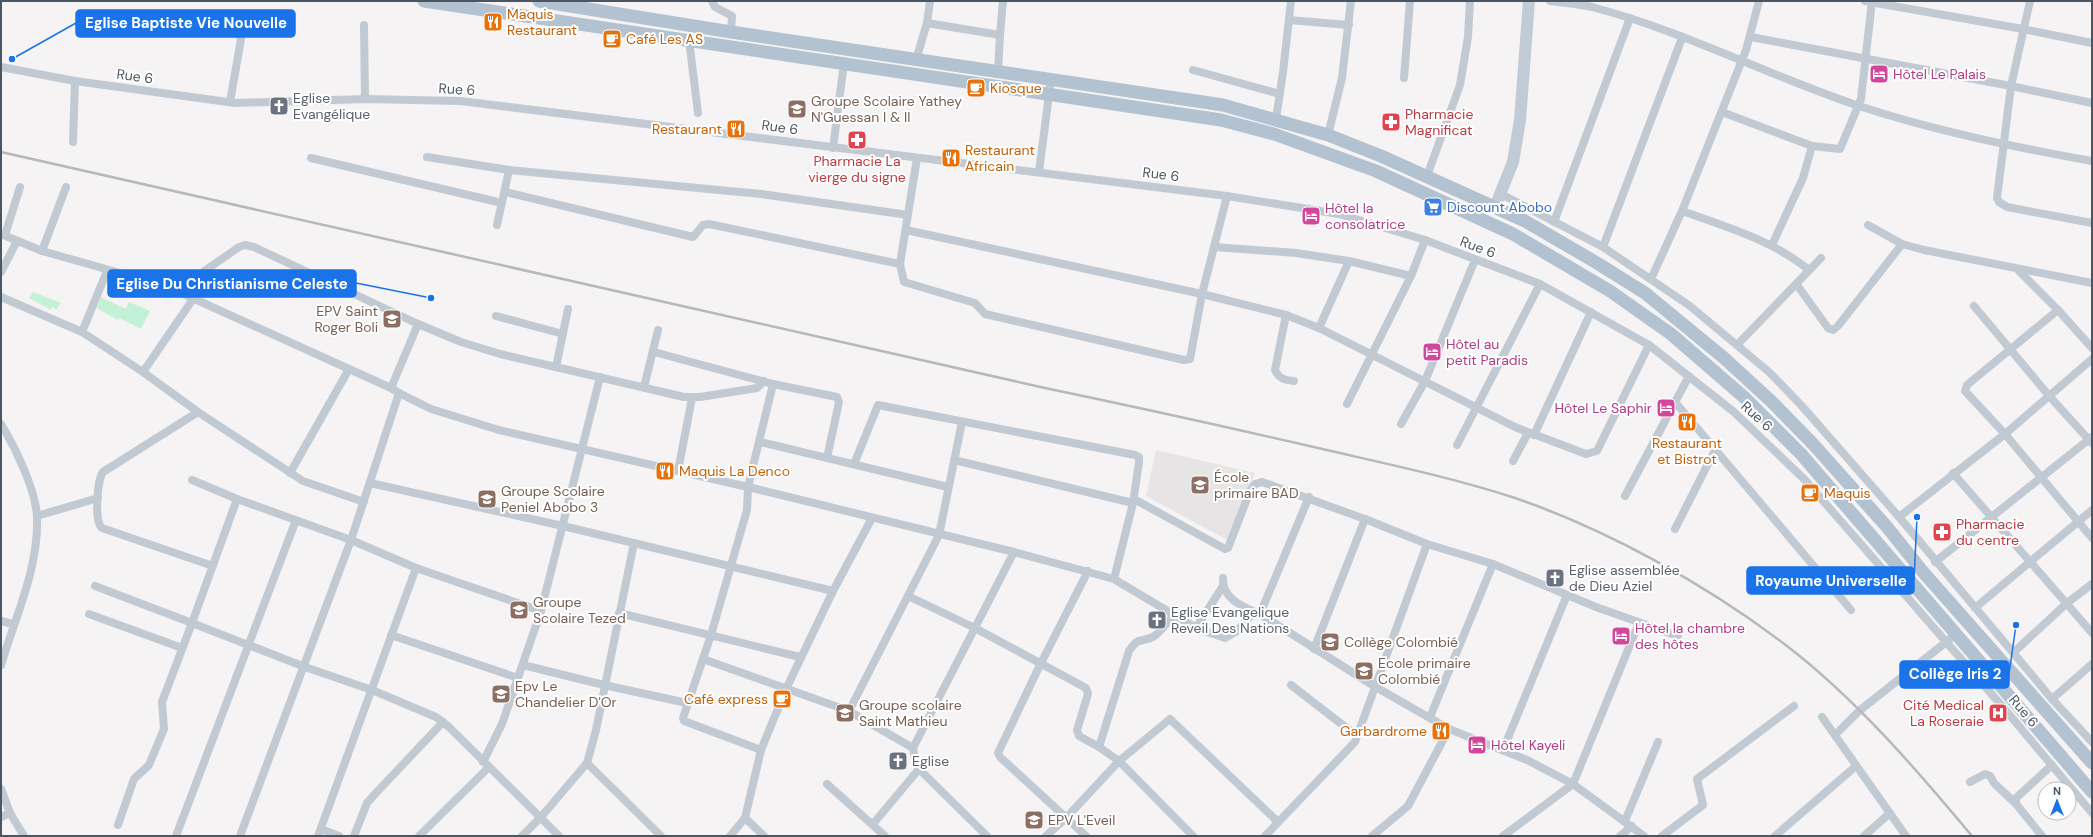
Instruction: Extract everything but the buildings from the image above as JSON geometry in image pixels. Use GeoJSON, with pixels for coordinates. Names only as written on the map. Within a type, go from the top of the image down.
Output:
{"type":"FeatureCollection","features":[{"type":"Feature","properties":{"kind":"main road"},"geometry":{"type":"LineString","coordinates":[[424,1],[1050,93],[1221,120],[1325,151],[1376,171],[1513,234],[1604,287],[1671,334],[1745,398],[1801,454],[2092,792]]}},
{"type":"Feature","properties":{"kind":"main road"},"geometry":{"type":"LineString","coordinates":[[539,1],[589,5],[731,32],[1223,105],[1328,135],[1381,156],[1495,207],[1549,235],[1644,293],[1724,358],[1772,402],[1813,444],[1882,521],[1923,572],[2092,763]]}},
{"type":"Feature","properties":{"kind":"street"},"geometry":{"type":"LineString","coordinates":[[712,1],[715,7],[732,16],[731,32]]}},
{"type":"Feature","properties":{"kind":"street"},"geometry":{"type":"LineString","coordinates":[[916,60],[927,23],[930,1]]}},
{"type":"Feature","properties":{"kind":"street"},"geometry":{"type":"LineString","coordinates":[[998,71],[1003,1]]}},
{"type":"Feature","properties":{"kind":"street"},"geometry":{"type":"LineString","coordinates":[[1276,119],[1291,1]]}},
{"type":"Feature","properties":{"kind":"street"},"geometry":{"type":"LineString","coordinates":[[1328,135],[1342,78],[1351,1]]}},
{"type":"Feature","properties":{"kind":"street"},"geometry":{"type":"LineString","coordinates":[[1404,78],[1410,1]]}},
{"type":"Feature","properties":{"kind":"street"},"geometry":{"type":"LineString","coordinates":[[1427,176],[1460,85],[1468,36],[1470,1]]}},
{"type":"Feature","properties":{"kind":"street"},"geometry":{"type":"LineString","coordinates":[[1495,207],[1513,162],[1517,138],[1529,1]]}},
{"type":"Feature","properties":{"kind":"street"},"geometry":{"type":"LineString","coordinates":[[1550,1],[1591,4],[1858,106],[1938,129],[2003,145],[2092,161]]}},
{"type":"Feature","properties":{"kind":"street"},"geometry":{"type":"LineString","coordinates":[[1651,279],[1682,211],[1742,61],[1751,37],[1760,1]]}},
{"type":"Feature","properties":{"kind":"street"},"geometry":{"type":"LineString","coordinates":[[1722,112],[1812,146],[1840,149],[1862,95],[1870,1],[2092,43]]}},
{"type":"Feature","properties":{"kind":"street"},"geometry":{"type":"LineString","coordinates":[[2030,1],[2011,86],[1996,192],[1999,202],[2006,206],[2092,223]]}},
{"type":"Feature","properties":{"kind":"street"},"geometry":{"type":"LineString","coordinates":[[134,18],[178,27],[200,23],[231,30],[238,34],[241,39],[230,102]]}},
{"type":"Feature","properties":{"kind":"street"},"geometry":{"type":"LineString","coordinates":[[1554,222],[1630,18]]}},
{"type":"Feature","properties":{"kind":"street"},"geometry":{"type":"LineString","coordinates":[[1289,20],[1349,25]]}},
{"type":"Feature","properties":{"kind":"street"},"geometry":{"type":"LineString","coordinates":[[927,23],[1000,36]]}},
{"type":"Feature","properties":{"kind":"street"},"geometry":{"type":"LineString","coordinates":[[364,25],[365,99]]}},
{"type":"Feature","properties":{"kind":"street"},"geometry":{"type":"LineString","coordinates":[[1751,37],[1865,60],[2011,86],[2092,103]]}},
{"type":"Feature","properties":{"kind":"street"},"geometry":{"type":"LineString","coordinates":[[1603,247],[1682,38]]}},
{"type":"Feature","properties":{"kind":"street"},"geometry":{"type":"LineString","coordinates":[[689,40],[698,113]]}},
{"type":"Feature","properties":{"kind":"street"},"geometry":{"type":"LineString","coordinates":[[833,148],[844,63]]}},
{"type":"Feature","properties":{"kind":"street","name":"Rue 6"},"geometry":{"type":"LineString","coordinates":[[1,67],[75,80],[230,102],[365,99],[460,101],[492,104],[833,148],[1227,196],[1339,214],[1425,240],[1540,284],[1591,312],[1649,345],[1734,412],[1805,480],[2052,765],[2092,814]]}},
{"type":"Feature","properties":{"kind":"street"},"geometry":{"type":"LineString","coordinates":[[1193,70],[1280,94]]}},
{"type":"Feature","properties":{"kind":"street"},"geometry":{"type":"LineString","coordinates":[[1039,172],[1051,79]]}},
{"type":"Feature","properties":{"kind":"street"},"geometry":{"type":"LineString","coordinates":[[73,142],[75,80]]}},
{"type":"Feature","properties":{"kind":"street"},"geometry":{"type":"LineString","coordinates":[[1772,245],[1803,178],[1812,146]]}},
{"type":"Feature","properties":{"kind":"street"},"geometry":{"type":"LineString","coordinates":[[311,158],[502,203]]}},
{"type":"Feature","properties":{"kind":"street"},"geometry":{"type":"LineString","coordinates":[[427,158],[509,170],[761,194],[908,215]]}},
{"type":"Feature","properties":{"kind":"street"},"geometry":{"type":"LineString","coordinates":[[917,158],[900,264],[904,282],[974,304],[985,314],[1184,360],[1190,359],[1202,294],[1227,196]]}},
{"type":"Feature","properties":{"kind":"street"},"geometry":{"type":"LineString","coordinates":[[497,225],[509,170]]}},
{"type":"Feature","properties":{"kind":"street"},"geometry":{"type":"LineString","coordinates":[[20,187],[3,235],[42,250],[107,271],[154,282],[193,298],[391,388],[432,409],[459,418],[581,450],[748,487],[1088,571],[1114,579],[1175,614],[1196,628],[1225,638],[1237,631],[1257,613],[1309,497]]}},
{"type":"Feature","properties":{"kind":"street"},"geometry":{"type":"LineString","coordinates":[[42,250],[66,187]]}},
{"type":"Feature","properties":{"kind":"street"},"geometry":{"type":"LineString","coordinates":[[505,192],[693,237],[704,225],[709,224],[900,264]]}},
{"type":"Feature","properties":{"kind":"street"},"geometry":{"type":"LineString","coordinates":[[1501,194],[1603,247],[1690,306],[1769,372],[1801,405],[1900,517],[1935,562],[2014,652],[2052,699],[2092,741]]}},
{"type":"Feature","properties":{"kind":"street"},"geometry":{"type":"LineString","coordinates":[[1682,211],[1772,245],[1809,270]]}},
{"type":"Feature","properties":{"kind":"street"},"geometry":{"type":"LineString","coordinates":[[1868,226],[1902,244],[1952,256],[2092,283]]}},
{"type":"Feature","properties":{"kind":"street"},"geometry":{"type":"LineString","coordinates":[[906,230],[1202,294],[1286,315],[1320,328],[1372,356],[1477,406],[1531,434],[1591,455],[1597,451],[1649,345]]}},
{"type":"Feature","properties":{"kind":"street"},"geometry":{"type":"LineString","coordinates":[[1347,404],[1411,276],[1425,240]]}},
{"type":"Feature","properties":{"kind":"street"},"geometry":{"type":"LineString","coordinates":[[1,272],[17,241]]}},
{"type":"Feature","properties":{"kind":"street"},"geometry":{"type":"LineString","coordinates":[[1797,285],[1828,328],[1833,330],[1838,326],[1902,244]]}},
{"type":"Feature","properties":{"kind":"street"},"geometry":{"type":"LineString","coordinates":[[143,372],[193,298],[199,280],[206,268],[239,247],[249,246],[418,324],[500,354],[692,398],[757,388],[764,382]]}},
{"type":"Feature","properties":{"kind":"street"},"geometry":{"type":"LineString","coordinates":[[1214,246],[1296,253],[1349,260],[1411,276]]}},
{"type":"Feature","properties":{"kind":"street"},"geometry":{"type":"LineString","coordinates":[[1737,345],[1797,285],[1821,258]]}},
{"type":"Feature","properties":{"kind":"street"},"geometry":{"type":"LineString","coordinates":[[1320,328],[1349,260]]}},
{"type":"Feature","properties":{"kind":"street"},"geometry":{"type":"LineString","coordinates":[[1401,424],[1425,381],[1475,260]]}},
{"type":"Feature","properties":{"kind":"street"},"geometry":{"type":"LineString","coordinates":[[2017,269],[2058,310],[2092,348]]}},
{"type":"Feature","properties":{"kind":"street"},"geometry":{"type":"LineString","coordinates":[[82,332],[107,271]]}},
{"type":"Feature","properties":{"kind":"street"},"geometry":{"type":"LineString","coordinates":[[1457,446],[1540,284]]}},
{"type":"Feature","properties":{"kind":"street"},"geometry":{"type":"LineString","coordinates":[[1,297],[82,332],[290,473],[315,486],[364,502]]}},
{"type":"Feature","properties":{"kind":"street"},"geometry":{"type":"LineString","coordinates":[[1935,562],[2041,476],[2091,440],[2050,396],[2012,349],[1974,306]]}},
{"type":"Feature","properties":{"kind":"street"},"geometry":{"type":"LineString","coordinates":[[556,367],[568,309]]}},
{"type":"Feature","properties":{"kind":"street"},"geometry":{"type":"LineString","coordinates":[[2058,310],[1964,388],[1965,393],[2005,434],[2092,538]]}},
{"type":"Feature","properties":{"kind":"street"},"geometry":{"type":"LineString","coordinates":[[1513,461],[1531,434],[1591,312]]}},
{"type":"Feature","properties":{"kind":"street"},"geometry":{"type":"LineString","coordinates":[[1286,315],[1275,370],[1277,376],[1284,380],[1294,381]]}},
{"type":"Feature","properties":{"kind":"street"},"geometry":{"type":"LineString","coordinates":[[496,316],[563,334]]}},
{"type":"Feature","properties":{"kind":"street"},"geometry":{"type":"LineString","coordinates":[[391,388],[418,324]]}},
{"type":"Feature","properties":{"kind":"street"},"geometry":{"type":"LineString","coordinates":[[644,387],[654,352],[658,330]]}},
{"type":"Feature","properties":{"kind":"street"},"geometry":{"type":"LineString","coordinates":[[654,352],[764,382],[837,397],[839,402],[827,458]]}},
{"type":"Feature","properties":{"kind":"street"},"geometry":{"type":"LineString","coordinates":[[1900,517],[1953,473],[2005,434],[2092,359]]}},
{"type":"Feature","properties":{"kind":"street"},"geometry":{"type":"LineString","coordinates":[[290,473],[349,369]]}},
{"type":"Feature","properties":{"kind":"street"},"geometry":{"type":"LineString","coordinates":[[1625,496],[1689,376]]}},
{"type":"Feature","properties":{"kind":"street"},"geometry":{"type":"LineString","coordinates":[[419,836],[486,764],[502,724],[541,611],[600,377]]}},
{"type":"Feature","properties":{"kind":"street"},"geometry":{"type":"LineString","coordinates":[[761,750],[684,721],[683,718],[711,635],[747,510],[748,487],[773,384]]}},
{"type":"Feature","properties":{"kind":"street"},"geometry":{"type":"LineString","coordinates":[[240,836],[351,540],[399,393]]}},
{"type":"Feature","properties":{"kind":"street"},"geometry":{"type":"LineString","coordinates":[[678,471],[692,398]]}},
{"type":"Feature","properties":{"kind":"street"},"geometry":{"type":"LineString","coordinates":[[1675,402],[1851,610]]}},
{"type":"Feature","properties":{"kind":"street"},"geometry":{"type":"LineString","coordinates":[[854,464],[878,405],[1135,455],[1139,457],[1140,462],[1134,501],[1114,579]]}},
{"type":"Feature","properties":{"kind":"street"},"geometry":{"type":"LineString","coordinates":[[198,412],[103,472],[100,476],[98,522],[102,528],[213,566]]}},
{"type":"Feature","properties":{"kind":"street"},"geometry":{"type":"LineString","coordinates":[[849,711],[939,534],[962,422]]}},
{"type":"Feature","properties":{"kind":"street"},"geometry":{"type":"LineString","coordinates":[[1,424],[25,473],[37,516],[33,562],[1,665]]}},
{"type":"Feature","properties":{"kind":"street"},"geometry":{"type":"LineString","coordinates":[[760,442],[948,487]]}},
{"type":"Feature","properties":{"kind":"street"},"geometry":{"type":"LineString","coordinates":[[1676,529],[1715,450]]}},
{"type":"Feature","properties":{"kind":"street"},"geometry":{"type":"LineString","coordinates":[[954,460],[1134,501],[1225,549],[1229,547],[1255,484],[1262,482],[1309,497],[1365,518],[1427,544],[1493,564],[1567,595],[1639,623],[1678,636]]}},
{"type":"Feature","properties":{"kind":"street"},"geometry":{"type":"LineString","coordinates":[[1953,473],[2092,633]]}},
{"type":"Feature","properties":{"kind":"street"},"geometry":{"type":"LineString","coordinates":[[192,480],[237,499],[351,540],[416,568],[541,611]]}},
{"type":"Feature","properties":{"kind":"street"},"geometry":{"type":"LineString","coordinates":[[370,483],[563,526],[833,591]]}},
{"type":"Feature","properties":{"kind":"street"},"geometry":{"type":"LineString","coordinates":[[37,516],[98,498]]}},
{"type":"Feature","properties":{"kind":"street"},"geometry":{"type":"LineString","coordinates":[[118,825],[134,779],[149,765],[164,728],[162,702],[237,499]]}},
{"type":"Feature","properties":{"kind":"street"},"geometry":{"type":"LineString","coordinates":[[1975,608],[2092,510]]}},
{"type":"Feature","properties":{"kind":"street"},"geometry":{"type":"LineString","coordinates":[[730,836],[746,818],[761,750],[800,657],[872,518]]}},
{"type":"Feature","properties":{"kind":"street"},"geometry":{"type":"LineString","coordinates":[[1314,649],[1365,518]]}},
{"type":"Feature","properties":{"kind":"street"},"geometry":{"type":"LineString","coordinates":[[176,836],[296,520]]}},
{"type":"Feature","properties":{"kind":"street"},"geometry":{"type":"LineString","coordinates":[[522,836],[541,817],[587,763],[596,730],[634,543]]}},
{"type":"Feature","properties":{"kind":"street"},"geometry":{"type":"LineString","coordinates":[[1265,836],[1352,747],[1427,544]]}},
{"type":"Feature","properties":{"kind":"street"},"geometry":{"type":"LineString","coordinates":[[987,836],[919,769],[915,760],[913,748],[1014,552]]}},
{"type":"Feature","properties":{"kind":"street"},"geometry":{"type":"LineString","coordinates":[[1430,717],[1493,564]]}},
{"type":"Feature","properties":{"kind":"street"},"geometry":{"type":"LineString","coordinates":[[339,836],[320,833],[416,568]]}},
{"type":"Feature","properties":{"kind":"street"},"geometry":{"type":"LineString","coordinates":[[1086,836],[1000,757],[998,753],[1040,665],[1088,571]]}},
{"type":"Feature","properties":{"kind":"street"},"geometry":{"type":"LineString","coordinates":[[1196,628],[1223,582],[1230,598],[1257,613],[1374,686],[1449,729],[1503,750],[1573,784],[1644,836]]}},
{"type":"Feature","properties":{"kind":"street"},"geometry":{"type":"LineString","coordinates":[[2014,652],[2067,603],[2092,584]]}},
{"type":"Feature","properties":{"kind":"street"},"geometry":{"type":"LineString","coordinates":[[95,586],[372,690],[436,717],[443,722],[559,836]]}},
{"type":"Feature","properties":{"kind":"street"},"geometry":{"type":"LineString","coordinates":[[1503,750],[1567,595]]}},
{"type":"Feature","properties":{"kind":"street"},"geometry":{"type":"LineString","coordinates":[[908,596],[976,628],[1040,665],[1081,685],[1088,692],[1077,733],[1079,736],[1099,747],[1119,761],[1193,836]]}},
{"type":"Feature","properties":{"kind":"street"},"geometry":{"type":"LineString","coordinates":[[619,613],[800,657]]}},
{"type":"Feature","properties":{"kind":"street"},"geometry":{"type":"LineString","coordinates":[[89,614],[182,648]]}},
{"type":"Feature","properties":{"kind":"street"},"geometry":{"type":"LineString","coordinates":[[1099,747],[1130,650],[1134,642],[1144,638],[1153,637],[1175,614]]}},
{"type":"Feature","properties":{"kind":"street"},"geometry":{"type":"LineString","coordinates":[[1,621],[13,624]]}},
{"type":"Feature","properties":{"kind":"street"},"geometry":{"type":"LineString","coordinates":[[1503,836],[1573,784],[1639,623]]}},
{"type":"Feature","properties":{"kind":"street"},"geometry":{"type":"LineString","coordinates":[[1836,734],[1859,711],[1956,634]]}},
{"type":"Feature","properties":{"kind":"street"},"geometry":{"type":"LineString","coordinates":[[391,635],[518,678]]}},
{"type":"Feature","properties":{"kind":"street"},"geometry":{"type":"LineString","coordinates":[[703,659],[787,687],[849,711],[913,748]]}},
{"type":"Feature","properties":{"kind":"street"},"geometry":{"type":"LineString","coordinates":[[2052,699],[2092,664]]}},
{"type":"Feature","properties":{"kind":"street"},"geometry":{"type":"LineString","coordinates":[[523,665],[604,686],[688,703]]}},
{"type":"Feature","properties":{"kind":"street"},"geometry":{"type":"LineString","coordinates":[[1291,685],[1357,736]]}},
{"type":"Feature","properties":{"kind":"street"},"geometry":{"type":"LineString","coordinates":[[1662,836],[1703,805],[1697,779],[1794,706]]}},
{"type":"Feature","properties":{"kind":"street"},"geometry":{"type":"LineString","coordinates":[[1822,717],[1836,734],[1856,766],[1906,836]]}},
{"type":"Feature","properties":{"kind":"street"},"geometry":{"type":"LineString","coordinates":[[1046,836],[1067,817],[1119,761],[1166,720],[1170,719],[1278,822]]}},
{"type":"Feature","properties":{"kind":"street"},"geometry":{"type":"LineString","coordinates":[[354,836],[367,803],[374,794],[443,722]]}},
{"type":"Feature","properties":{"kind":"street"},"geometry":{"type":"LineString","coordinates":[[1372,836],[1408,806],[1449,729]]}},
{"type":"Feature","properties":{"kind":"street"},"geometry":{"type":"LineString","coordinates":[[1620,836],[1629,824],[1658,742]]}},
{"type":"Feature","properties":{"kind":"street"},"geometry":{"type":"LineString","coordinates":[[587,763],[662,836]]}},
{"type":"Feature","properties":{"kind":"street"},"geometry":{"type":"LineString","coordinates":[[2015,803],[2016,797],[2052,765]]}},
{"type":"Feature","properties":{"kind":"street"},"geometry":{"type":"LineString","coordinates":[[1775,836],[1856,766]]}},
{"type":"Feature","properties":{"kind":"street"},"geometry":{"type":"LineString","coordinates":[[873,824],[919,769]]}},
{"type":"Feature","properties":{"kind":"street"},"geometry":{"type":"LineString","coordinates":[[1970,782],[1985,774],[1990,776],[1994,783],[2015,803],[2042,836]]}},
{"type":"Feature","properties":{"kind":"street"},"geometry":{"type":"LineString","coordinates":[[826,784],[885,836]]}},
{"type":"Feature","properties":{"kind":"street"},"geometry":{"type":"LineString","coordinates":[[1,789],[10,813],[24,836]]}},
{"type":"Feature","properties":{"kind":"street"},"geometry":{"type":"LineString","coordinates":[[1,817],[10,813]]}},
{"type":"Feature","properties":{"kind":"street"},"geometry":{"type":"LineString","coordinates":[[1864,836],[1890,813]]}},
{"type":"Feature","properties":{"kind":"street"},"geometry":{"type":"LineString","coordinates":[[746,818],[764,836]]}},
{"type":"Feature","properties":{"kind":"shaded area","name":"École primaire BAD"},"geometry":{"type":"Polygon","coordinates":[[[1156,450],[1255,473],[1229,541],[1146,496],[1156,450]]]}},
{"type":"Feature","properties":{"kind":"green space"},"geometry":{"type":"Polygon","coordinates":[[[33,292],[61,303],[57,309],[52,307],[51,310],[29,298],[33,292]]]}},
{"type":"Feature","properties":{"kind":"green space"},"geometry":{"type":"Polygon","coordinates":[[[101,297],[126,309],[129,302],[150,311],[141,329],[119,318],[118,320],[97,308],[101,297]]]}},
{"type":"Feature","properties":{"kind":"railway"},"geometry":{"type":"LineString","coordinates":[[1,152],[1295,443],[1445,478],[1512,497],[1548,510],[1620,542],[1690,580],[1756,623],[1813,667],[1862,712],[1885,736],[1972,836]]}},
{"type":"Feature","properties":{"kind":"place","name":"Maquis Restaurant"},"geometry":{"type":"Point","coordinates":[493,22]}},
{"type":"Feature","properties":{"kind":"place","name":"Café Les AS"},"geometry":{"type":"Point","coordinates":[612,39]}},
{"type":"Feature","properties":{"kind":"place","name":"Eglise Baptiste Vie Nouvelle"},"geometry":{"type":"Point","coordinates":[12,59]}},
{"type":"Feature","properties":{"kind":"place","name":"Hôtel Le Palais"},"geometry":{"type":"Point","coordinates":[1879,74]}},
{"type":"Feature","properties":{"kind":"place","name":"Kiosque"},"geometry":{"type":"Point","coordinates":[976,88]}},
{"type":"Feature","properties":{"kind":"place","name":"Eglise Evangélique"},"geometry":{"type":"Point","coordinates":[279,106]}},
{"type":"Feature","properties":{"kind":"place","name":"Groupe Scolaire Yathey N'Guessan I & II"},"geometry":{"type":"Point","coordinates":[797,109]}},
{"type":"Feature","properties":{"kind":"place","name":"Pharmacie Magnificat"},"geometry":{"type":"Point","coordinates":[1391,122]}},
{"type":"Feature","properties":{"kind":"place","name":"Restaurant"},"geometry":{"type":"Point","coordinates":[736,129]}},
{"type":"Feature","properties":{"kind":"place","name":"Pharmacie La vierge du signe"},"geometry":{"type":"Point","coordinates":[857,140]}},
{"type":"Feature","properties":{"kind":"place","name":"Restaurant Africain"},"geometry":{"type":"Point","coordinates":[951,158]}},
{"type":"Feature","properties":{"kind":"place","name":"Discount Abobo"},"geometry":{"type":"Point","coordinates":[1433,207]}},
{"type":"Feature","properties":{"kind":"place","name":"Hôtel la consolatrice"},"geometry":{"type":"Point","coordinates":[1311,216]}},
{"type":"Feature","properties":{"kind":"place","name":"Eglise Du Christianisme Celeste"},"geometry":{"type":"Point","coordinates":[431,298]}},
{"type":"Feature","properties":{"kind":"place","name":"EPV Saint Roger Boli"},"geometry":{"type":"Point","coordinates":[392,319]}},
{"type":"Feature","properties":{"kind":"place","name":"Hôtel au petit Paradis"},"geometry":{"type":"Point","coordinates":[1432,352]}},
{"type":"Feature","properties":{"kind":"place","name":"Hôtel Le Saphir"},"geometry":{"type":"Point","coordinates":[1666,408]}},
{"type":"Feature","properties":{"kind":"place","name":"Restaurant et Bistrot"},"geometry":{"type":"Point","coordinates":[1687,422]}},
{"type":"Feature","properties":{"kind":"place","name":"Maquis La Denco"},"geometry":{"type":"Point","coordinates":[665,471]}},
{"type":"Feature","properties":{"kind":"place","name":"École primaire BAD"},"geometry":{"type":"Point","coordinates":[1200,485]}},
{"type":"Feature","properties":{"kind":"place","name":"Maquis"},"geometry":{"type":"Point","coordinates":[1810,493]}},
{"type":"Feature","properties":{"kind":"place","name":"Groupe Scolaire Peniel Abobo 3"},"geometry":{"type":"Point","coordinates":[487,499]}},
{"type":"Feature","properties":{"kind":"place","name":"Royaume Universelle"},"geometry":{"type":"Point","coordinates":[1917,517]}},
{"type":"Feature","properties":{"kind":"place","name":"Pharmacie du centre"},"geometry":{"type":"Point","coordinates":[1942,532]}},
{"type":"Feature","properties":{"kind":"place","name":"Eglise assemblée de Dieu Aziel"},"geometry":{"type":"Point","coordinates":[1555,578]}},
{"type":"Feature","properties":{"kind":"place","name":"Groupe Scolaire Tezed"},"geometry":{"type":"Point","coordinates":[519,610]}},
{"type":"Feature","properties":{"kind":"place","name":"Eglise Evangelique Reveil Des Nations"},"geometry":{"type":"Point","coordinates":[1157,620]}},
{"type":"Feature","properties":{"kind":"place","name":"Collège Iris 2"},"geometry":{"type":"Point","coordinates":[2016,625]}},
{"type":"Feature","properties":{"kind":"place","name":"Hôtel la chambre des hôtes"},"geometry":{"type":"Point","coordinates":[1621,636]}},
{"type":"Feature","properties":{"kind":"place","name":"Collège Colombié"},"geometry":{"type":"Point","coordinates":[1330,642]}},
{"type":"Feature","properties":{"kind":"place","name":"Ecole primaire Colombié"},"geometry":{"type":"Point","coordinates":[1364,671]}},
{"type":"Feature","properties":{"kind":"place","name":"Epv Le Chandelier D'Or"},"geometry":{"type":"Point","coordinates":[501,694]}},
{"type":"Feature","properties":{"kind":"place","name":"Café express"},"geometry":{"type":"Point","coordinates":[782,699]}},
{"type":"Feature","properties":{"kind":"place","name":"Groupe scolaire Saint Mathieu"},"geometry":{"type":"Point","coordinates":[845,713]}},
{"type":"Feature","properties":{"kind":"place","name":"Cité Medical La Roseraie"},"geometry":{"type":"Point","coordinates":[1998,713]}},
{"type":"Feature","properties":{"kind":"place","name":"Garbardrome"},"geometry":{"type":"Point","coordinates":[1441,731]}},
{"type":"Feature","properties":{"kind":"place","name":"Hôtel Kayeli"},"geometry":{"type":"Point","coordinates":[1477,745]}},
{"type":"Feature","properties":{"kind":"place","name":"Eglise"},"geometry":{"type":"Point","coordinates":[898,761]}},
{"type":"Feature","properties":{"kind":"place","name":"EPV L'Eveil"},"geometry":{"type":"Point","coordinates":[1034,820]}}]}
